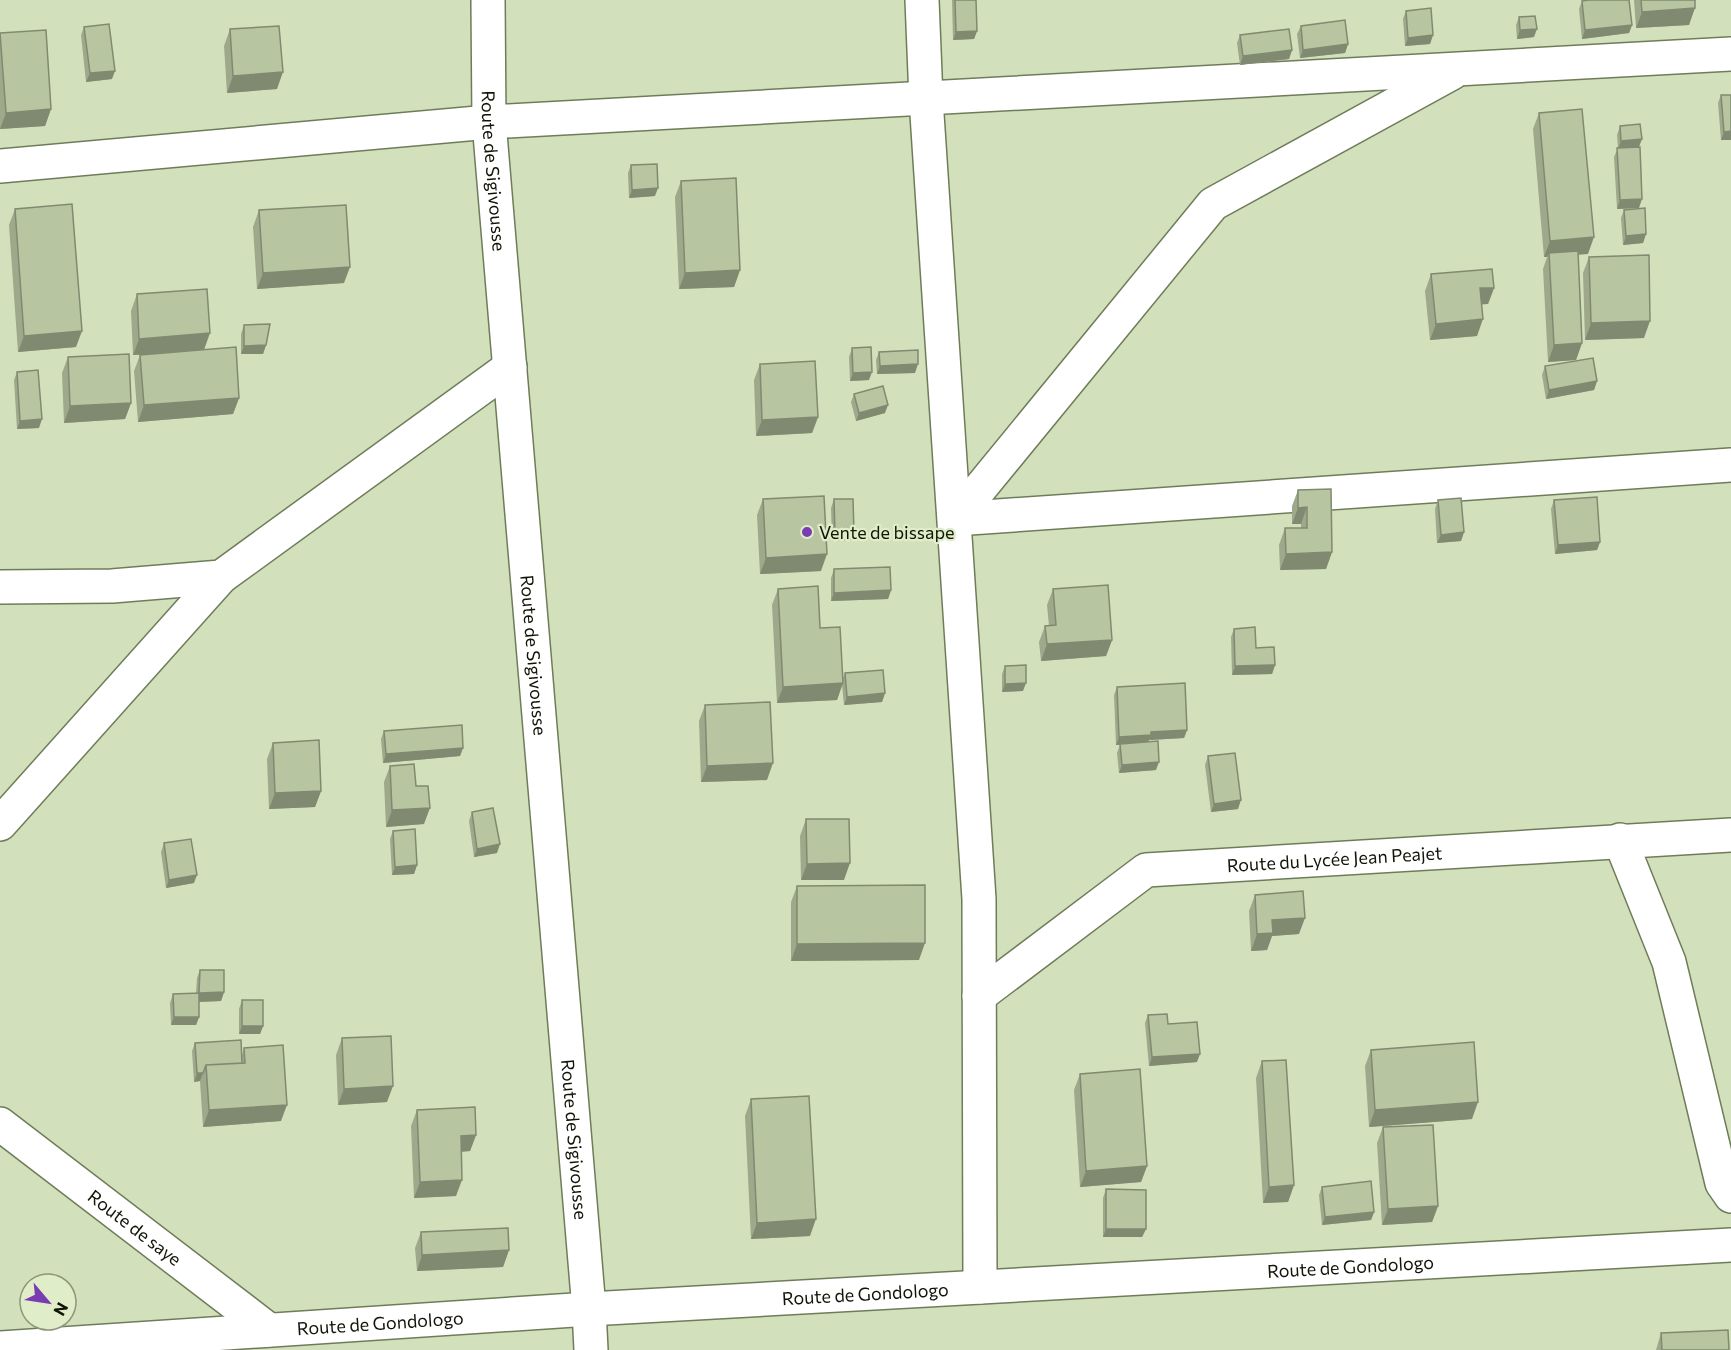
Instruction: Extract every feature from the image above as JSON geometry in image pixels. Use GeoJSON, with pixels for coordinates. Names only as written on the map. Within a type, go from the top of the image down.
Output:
{"type":"FeatureCollection","features":[{"type":"Feature","properties":{"kind":"street","name":"Route de Sigivousse"},"geometry":{"type":"LineString","coordinates":[[488,0],[489,122],[591,1350]]}},
{"type":"Feature","properties":{"kind":"street"},"geometry":{"type":"LineString","coordinates":[[922,0],[926,99],[979,899],[980,1287]]}},
{"type":"Feature","properties":{"kind":"street"},"geometry":{"type":"LineString","coordinates":[[0,166],[489,122],[1731,54]]}},
{"type":"Feature","properties":{"kind":"street"},"geometry":{"type":"LineString","coordinates":[[955,519],[1213,204],[1460,69]]}},
{"type":"Feature","properties":{"kind":"street"},"geometry":{"type":"LineString","coordinates":[[0,824],[221,577],[510,367]]}},
{"type":"Feature","properties":{"kind":"street"},"geometry":{"type":"LineString","coordinates":[[955,519],[1731,465]]}},
{"type":"Feature","properties":{"kind":"street"},"geometry":{"type":"LineString","coordinates":[[0,587],[112,586],[221,577]]}},
{"type":"Feature","properties":{"kind":"street","name":"Route du Lycée Jean Peajet"},"geometry":{"type":"LineString","coordinates":[[979,996],[1146,870],[1731,835]]}},
{"type":"Feature","properties":{"kind":"street"},"geometry":{"type":"LineString","coordinates":[[1620,840],[1669,962],[1722,1183],[1731,1196]]}},
{"type":"Feature","properties":{"kind":"street","name":"Route de saye"},"geometry":{"type":"LineString","coordinates":[[0,1124],[269,1330]]}},
{"type":"Feature","properties":{"kind":"street","name":"Route de Gondologo"},"geometry":{"type":"LineString","coordinates":[[14,1348],[589,1309],[1731,1245]]}},
{"type":"Feature","properties":{"kind":"building"},"geometry":{"type":"Polygon","coordinates":[[[955,0],[976,0],[977,31],[956,32],[955,0]]]}},
{"type":"Feature","properties":{"kind":"building"},"geometry":{"type":"Polygon","coordinates":[[[1629,0],[1632,25],[1585,30],[1582,1],[1629,0]]]}},
{"type":"Feature","properties":{"kind":"building"},"geometry":{"type":"Polygon","coordinates":[[[1641,0],[1695,0],[1695,8],[1642,12],[1641,0]]]}},
{"type":"Feature","properties":{"kind":"building"},"geometry":{"type":"Polygon","coordinates":[[[1431,8],[1433,35],[1408,38],[1406,11],[1431,8]]]}},
{"type":"Feature","properties":{"kind":"building"},"geometry":{"type":"Polygon","coordinates":[[[1535,16],[1537,29],[1520,30],[1519,17],[1535,16]]]}},
{"type":"Feature","properties":{"kind":"building"},"geometry":{"type":"Polygon","coordinates":[[[1345,20],[1348,44],[1303,50],[1301,26],[1345,20]]]}},
{"type":"Feature","properties":{"kind":"building"},"geometry":{"type":"Polygon","coordinates":[[[109,24],[115,71],[90,73],[84,27],[109,24]]]}},
{"type":"Feature","properties":{"kind":"building"},"geometry":{"type":"Polygon","coordinates":[[[279,26],[283,72],[233,76],[230,29],[279,26]]]}},
{"type":"Feature","properties":{"kind":"building"},"geometry":{"type":"Polygon","coordinates":[[[1289,29],[1292,50],[1243,56],[1240,35],[1289,29]]]}},
{"type":"Feature","properties":{"kind":"building"},"geometry":{"type":"Polygon","coordinates":[[[46,30],[51,109],[6,113],[0,33],[46,30]]]}},
{"type":"Feature","properties":{"kind":"building"},"geometry":{"type":"Polygon","coordinates":[[[1721,95],[1731,95],[1731,131],[1724,132],[1721,95]]]}},
{"type":"Feature","properties":{"kind":"building"},"geometry":{"type":"Polygon","coordinates":[[[1582,109],[1594,237],[1550,241],[1539,113],[1582,109]]]}},
{"type":"Feature","properties":{"kind":"building"},"geometry":{"type":"Polygon","coordinates":[[[1640,124],[1642,139],[1621,141],[1620,126],[1640,124]]]}},
{"type":"Feature","properties":{"kind":"building"},"geometry":{"type":"Polygon","coordinates":[[[1640,147],[1642,199],[1620,200],[1617,148],[1640,147]]]}},
{"type":"Feature","properties":{"kind":"building"},"geometry":{"type":"Polygon","coordinates":[[[657,164],[658,188],[632,190],[631,165],[657,164]]]}},
{"type":"Feature","properties":{"kind":"building"},"geometry":{"type":"Polygon","coordinates":[[[736,178],[740,270],[685,273],[681,181],[736,178]]]}},
{"type":"Feature","properties":{"kind":"building"},"geometry":{"type":"Polygon","coordinates":[[[72,204],[82,331],[24,336],[15,209],[72,204]]]}},
{"type":"Feature","properties":{"kind":"building"},"geometry":{"type":"Polygon","coordinates":[[[346,205],[350,267],[263,273],[259,210],[346,205]]]}},
{"type":"Feature","properties":{"kind":"building"},"geometry":{"type":"Polygon","coordinates":[[[1645,208],[1646,234],[1626,236],[1624,210],[1645,208]]]}},
{"type":"Feature","properties":{"kind":"building"},"geometry":{"type":"Polygon","coordinates":[[[1578,251],[1582,343],[1554,345],[1549,253],[1578,251]]]}},
{"type":"Feature","properties":{"kind":"building"},"geometry":{"type":"Polygon","coordinates":[[[1649,255],[1650,321],[1591,323],[1589,257],[1649,255]]]}},
{"type":"Feature","properties":{"kind":"building"},"geometry":{"type":"Polygon","coordinates":[[[1492,269],[1494,288],[1480,288],[1483,319],[1436,324],[1431,274],[1492,269]]]}},
{"type":"Feature","properties":{"kind":"building"},"geometry":{"type":"Polygon","coordinates":[[[207,289],[210,333],[139,339],[137,294],[207,289]]]}},
{"type":"Feature","properties":{"kind":"building"},"geometry":{"type":"Polygon","coordinates":[[[270,324],[266,345],[244,346],[244,325],[270,324]]]}},
{"type":"Feature","properties":{"kind":"building"},"geometry":{"type":"Polygon","coordinates":[[[236,347],[239,398],[144,405],[140,355],[236,347]]]}},
{"type":"Feature","properties":{"kind":"building"},"geometry":{"type":"Polygon","coordinates":[[[871,347],[872,372],[853,373],[852,348],[871,347]]]}},
{"type":"Feature","properties":{"kind":"building"},"geometry":{"type":"Polygon","coordinates":[[[918,350],[918,364],[880,366],[879,352],[918,350]]]}},
{"type":"Feature","properties":{"kind":"building"},"geometry":{"type":"Polygon","coordinates":[[[129,354],[131,403],[70,406],[68,357],[129,354]]]}},
{"type":"Feature","properties":{"kind":"building"},"geometry":{"type":"Polygon","coordinates":[[[1593,358],[1597,381],[1549,390],[1545,366],[1593,358]]]}},
{"type":"Feature","properties":{"kind":"building"},"geometry":{"type":"Polygon","coordinates":[[[815,361],[818,417],[762,420],[760,364],[815,361]]]}},
{"type":"Feature","properties":{"kind":"building"},"geometry":{"type":"Polygon","coordinates":[[[38,370],[42,419],[20,421],[17,372],[38,370]]]}},
{"type":"Feature","properties":{"kind":"building"},"geometry":{"type":"Polygon","coordinates":[[[883,386],[888,405],[859,413],[854,394],[883,386]]]}},
{"type":"Feature","properties":{"kind":"building"},"geometry":{"type":"Polygon","coordinates":[[[1331,489],[1332,552],[1286,554],[1285,528],[1307,528],[1307,507],[1298,508],[1298,490],[1331,489]]]}},
{"type":"Feature","properties":{"kind":"building"},"geometry":{"type":"Polygon","coordinates":[[[824,496],[827,554],[766,558],[763,499],[824,496]]]}},
{"type":"Feature","properties":{"kind":"building"},"geometry":{"type":"Polygon","coordinates":[[[1597,497],[1600,542],[1558,545],[1554,500],[1597,497]]]}},
{"type":"Feature","properties":{"kind":"building"},"geometry":{"type":"Polygon","coordinates":[[[1461,498],[1464,532],[1441,535],[1438,500],[1461,498]]]}},
{"type":"Feature","properties":{"kind":"building"},"geometry":{"type":"Polygon","coordinates":[[[834,499],[853,499],[854,532],[835,533],[834,499]]]}},
{"type":"Feature","properties":{"kind":"building"},"geometry":{"type":"Polygon","coordinates":[[[890,567],[891,590],[834,593],[834,569],[890,567]]]}},
{"type":"Feature","properties":{"kind":"building"},"geometry":{"type":"Polygon","coordinates":[[[1108,585],[1112,640],[1047,644],[1045,626],[1056,625],[1053,589],[1108,585]]]}},
{"type":"Feature","properties":{"kind":"building"},"geometry":{"type":"Polygon","coordinates":[[[818,586],[820,628],[840,627],[843,683],[783,687],[778,589],[818,586]]]}},
{"type":"Feature","properties":{"kind":"building"},"geometry":{"type":"Polygon","coordinates":[[[1255,627],[1256,648],[1274,647],[1275,665],[1235,666],[1234,629],[1255,627]]]}},
{"type":"Feature","properties":{"kind":"building"},"geometry":{"type":"Polygon","coordinates":[[[1026,665],[1026,683],[1005,684],[1005,666],[1026,665]]]}},
{"type":"Feature","properties":{"kind":"building"},"geometry":{"type":"Polygon","coordinates":[[[883,670],[885,693],[847,697],[845,673],[883,670]]]}},
{"type":"Feature","properties":{"kind":"building"},"geometry":{"type":"Polygon","coordinates":[[[1185,683],[1187,730],[1119,737],[1117,687],[1185,683]]]}},
{"type":"Feature","properties":{"kind":"building"},"geometry":{"type":"Polygon","coordinates":[[[770,702],[773,763],[707,766],[705,705],[770,702]]]}},
{"type":"Feature","properties":{"kind":"building"},"geometry":{"type":"Polygon","coordinates":[[[462,725],[463,748],[386,754],[384,731],[462,725]]]}},
{"type":"Feature","properties":{"kind":"building"},"geometry":{"type":"Polygon","coordinates":[[[319,740],[321,791],[275,793],[273,743],[319,740]]]}},
{"type":"Feature","properties":{"kind":"building"},"geometry":{"type":"Polygon","coordinates":[[[1158,741],[1159,762],[1122,765],[1120,744],[1158,741]]]}},
{"type":"Feature","properties":{"kind":"building"},"geometry":{"type":"Polygon","coordinates":[[[1235,753],[1241,800],[1214,804],[1208,756],[1235,753]]]}},
{"type":"Feature","properties":{"kind":"building"},"geometry":{"type":"Polygon","coordinates":[[[414,764],[416,786],[428,786],[430,808],[392,810],[390,766],[414,764]]]}},
{"type":"Feature","properties":{"kind":"building"},"geometry":{"type":"Polygon","coordinates":[[[493,808],[500,844],[477,849],[472,812],[493,808]]]}},
{"type":"Feature","properties":{"kind":"building"},"geometry":{"type":"Polygon","coordinates":[[[806,819],[849,819],[850,863],[807,864],[806,819]]]}},
{"type":"Feature","properties":{"kind":"building"},"geometry":{"type":"Polygon","coordinates":[[[415,829],[417,865],[395,867],[393,831],[415,829]]]}},
{"type":"Feature","properties":{"kind":"building"},"geometry":{"type":"Polygon","coordinates":[[[191,839],[197,875],[169,880],[164,843],[191,839]]]}},
{"type":"Feature","properties":{"kind":"building"},"geometry":{"type":"Polygon","coordinates":[[[925,885],[925,943],[797,944],[797,886],[925,885]]]}},
{"type":"Feature","properties":{"kind":"building"},"geometry":{"type":"Polygon","coordinates":[[[1303,891],[1305,918],[1272,920],[1273,933],[1257,934],[1255,895],[1303,891]]]}},
{"type":"Feature","properties":{"kind":"building"},"geometry":{"type":"Polygon","coordinates":[[[200,970],[224,970],[224,992],[199,993],[200,970]]]}},
{"type":"Feature","properties":{"kind":"building"},"geometry":{"type":"Polygon","coordinates":[[[199,993],[199,1017],[174,1017],[173,994],[199,993]]]}},
{"type":"Feature","properties":{"kind":"building"},"geometry":{"type":"Polygon","coordinates":[[[242,1000],[263,1000],[263,1026],[242,1026],[242,1000]]]}},
{"type":"Feature","properties":{"kind":"building"},"geometry":{"type":"Polygon","coordinates":[[[1167,1014],[1168,1024],[1197,1022],[1200,1054],[1152,1057],[1148,1015],[1167,1014]]]}},
{"type":"Feature","properties":{"kind":"building"},"geometry":{"type":"Polygon","coordinates":[[[391,1036],[393,1086],[344,1089],[342,1038],[391,1036]]]}},
{"type":"Feature","properties":{"kind":"building"},"geometry":{"type":"Polygon","coordinates":[[[241,1040],[242,1063],[206,1065],[203,1073],[197,1073],[195,1043],[241,1040]]]}},
{"type":"Feature","properties":{"kind":"building"},"geometry":{"type":"Polygon","coordinates":[[[1474,1042],[1478,1102],[1375,1110],[1371,1050],[1474,1042]]]}},
{"type":"Feature","properties":{"kind":"building"},"geometry":{"type":"Polygon","coordinates":[[[283,1045],[287,1105],[209,1110],[206,1065],[245,1063],[244,1048],[283,1045]]]}},
{"type":"Feature","properties":{"kind":"building"},"geometry":{"type":"Polygon","coordinates":[[[1286,1060],[1294,1185],[1269,1187],[1262,1061],[1286,1060]]]}},
{"type":"Feature","properties":{"kind":"building"},"geometry":{"type":"Polygon","coordinates":[[[1140,1069],[1147,1166],[1086,1171],[1080,1074],[1140,1069]]]}},
{"type":"Feature","properties":{"kind":"building"},"geometry":{"type":"Polygon","coordinates":[[[809,1096],[816,1219],[757,1223],[751,1099],[809,1096]]]}},
{"type":"Feature","properties":{"kind":"building"},"geometry":{"type":"Polygon","coordinates":[[[475,1107],[476,1135],[461,1136],[462,1180],[420,1182],[417,1110],[475,1107]]]}},
{"type":"Feature","properties":{"kind":"building"},"geometry":{"type":"Polygon","coordinates":[[[1433,1125],[1438,1206],[1388,1209],[1383,1127],[1433,1125]]]}},
{"type":"Feature","properties":{"kind":"building"},"geometry":{"type":"Polygon","coordinates":[[[1371,1181],[1374,1212],[1325,1217],[1322,1187],[1371,1181]]]}},
{"type":"Feature","properties":{"kind":"building"},"geometry":{"type":"Polygon","coordinates":[[[1106,1189],[1146,1190],[1146,1229],[1106,1229],[1106,1189]]]}},
{"type":"Feature","properties":{"kind":"building"},"geometry":{"type":"Polygon","coordinates":[[[508,1228],[509,1250],[422,1255],[421,1232],[508,1228]]]}},
{"type":"Feature","properties":{"kind":"building"},"geometry":{"type":"Polygon","coordinates":[[[1728,1330],[1729,1350],[1662,1350],[1661,1333],[1728,1330]]]}},
{"type":"Feature","properties":{"kind":"place","name":"Vente de bissape"},"geometry":{"type":"Point","coordinates":[807,532]}}]}
